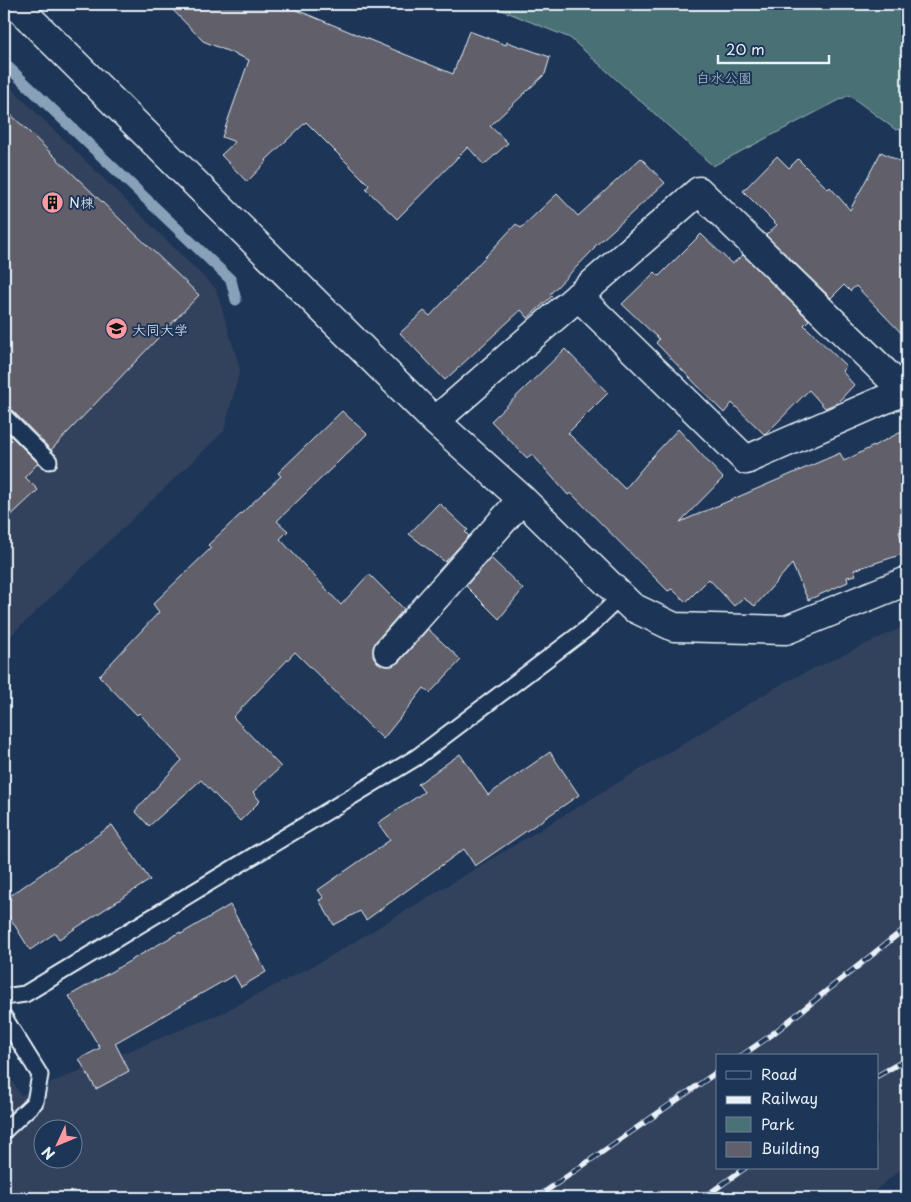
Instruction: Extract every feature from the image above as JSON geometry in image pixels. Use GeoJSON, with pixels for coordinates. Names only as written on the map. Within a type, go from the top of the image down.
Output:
{"type":"FeatureCollection","features":[{"type":"Feature","properties":{"kind":"street"},"geometry":{"type":"LineString","coordinates":[[14,4],[435,421],[522,499],[632,607],[674,627],[786,630],[907,581]]}},
{"type":"Feature","properties":{"kind":"street"},"geometry":{"type":"LineString","coordinates":[[435,421],[578,296],[699,191],[906,393],[746,460],[578,296]]}},
{"type":"Feature","properties":{"kind":"street"},"geometry":{"type":"LineString","coordinates":[[388,651],[522,499]]}},
{"type":"Feature","properties":{"kind":"lane"},"geometry":{"type":"LineString","coordinates":[[4,416],[49,461]]}},
{"type":"Feature","properties":{"kind":"lane"},"geometry":{"type":"LineString","coordinates":[[4,997],[25,994],[417,757],[589,626],[620,597]]}},
{"type":"Feature","properties":{"kind":"lane"},"geometry":{"type":"LineString","coordinates":[[4,1017],[40,1075],[35,1102],[4,1131]]}},
{"type":"Feature","properties":{"kind":"shaded area","name":"大同大学"},"geometry":{"type":"Polygon","coordinates":[[[4,81],[216,289],[240,369],[224,431],[4,642],[4,81]]]}},
{"type":"Feature","properties":{"kind":"shaded area"},"geometry":{"type":"Polygon","coordinates":[[[907,625],[907,1164],[866,1198],[4,1198],[4,1068],[21,1095],[224,1012],[324,960],[785,682],[907,625]]]}},
{"type":"Feature","properties":{"kind":"green space","name":"白水公園"},"geometry":{"type":"Polygon","coordinates":[[[487,4],[907,4],[907,128],[896,130],[849,95],[713,166],[570,38],[487,4]]]}},
{"type":"Feature","properties":{"kind":"building"},"geometry":{"type":"Polygon","coordinates":[[[167,4],[282,4],[453,74],[469,31],[506,45],[507,42],[550,57],[545,74],[490,126],[508,143],[484,165],[468,147],[397,219],[366,189],[369,185],[306,122],[266,160],[247,182],[221,155],[235,142],[222,137],[249,60],[203,41],[167,4]]]}},
{"type":"Feature","properties":{"kind":"building","name":"N棟"},"geometry":{"type":"Polygon","coordinates":[[[4,108],[199,295],[51,450],[11,409],[4,407],[4,108]]]}},
{"type":"Feature","properties":{"kind":"building"},"geometry":{"type":"Polygon","coordinates":[[[881,152],[907,165],[907,339],[856,286],[850,291],[844,285],[831,298],[766,235],[777,225],[743,191],[777,156],[789,168],[798,159],[828,189],[830,187],[850,210],[881,152]]]}},
{"type":"Feature","properties":{"kind":"building"},"geometry":{"type":"Polygon","coordinates":[[[641,158],[665,183],[594,247],[550,294],[552,296],[528,318],[521,310],[445,380],[400,333],[424,311],[430,316],[516,224],[521,228],[557,194],[578,216],[641,158]]]}},
{"type":"Feature","properties":{"kind":"building"},"geometry":{"type":"Polygon","coordinates":[[[701,234],[732,264],[743,255],[809,320],[804,325],[846,366],[842,371],[854,385],[837,403],[825,408],[809,390],[765,435],[732,403],[724,413],[656,343],[659,339],[622,304],[655,272],[659,276],[701,234]]]}},
{"type":"Feature","properties":{"kind":"building"},"geometry":{"type":"Polygon","coordinates":[[[565,349],[608,393],[568,433],[625,489],[678,429],[723,478],[680,522],[840,453],[844,461],[907,429],[907,529],[899,532],[906,553],[854,570],[856,575],[847,577],[848,582],[808,600],[792,564],[755,606],[743,598],[734,606],[709,579],[686,602],[672,589],[668,591],[571,493],[568,495],[532,454],[527,458],[491,421],[565,349]]]}},
{"type":"Feature","properties":{"kind":"building"},"geometry":{"type":"Polygon","coordinates":[[[342,411],[367,434],[277,521],[288,531],[280,539],[341,605],[369,574],[404,609],[373,647],[373,656],[378,663],[392,666],[399,662],[428,629],[461,660],[430,693],[424,688],[383,739],[295,652],[233,717],[281,767],[253,792],[260,801],[240,821],[201,780],[149,826],[135,811],[182,760],[139,713],[137,715],[99,676],[159,612],[153,604],[211,548],[208,545],[281,476],[278,473],[342,411]]]}},
{"type":"Feature","properties":{"kind":"building"},"geometry":{"type":"Polygon","coordinates":[[[4,429],[38,463],[25,477],[38,490],[4,522],[4,429]]]}},
{"type":"Feature","properties":{"kind":"building"},"geometry":{"type":"Polygon","coordinates":[[[439,503],[468,530],[465,532],[469,536],[445,562],[409,534],[439,503]]]}},
{"type":"Feature","properties":{"kind":"building"},"geometry":{"type":"Polygon","coordinates":[[[491,558],[523,589],[499,619],[466,586],[491,558]]]}},
{"type":"Feature","properties":{"kind":"building"},"geometry":{"type":"Polygon","coordinates":[[[550,752],[579,795],[475,866],[464,849],[366,920],[360,911],[334,925],[319,900],[324,898],[318,890],[390,840],[378,823],[424,792],[418,784],[460,754],[488,795],[550,752]]]}},
{"type":"Feature","properties":{"kind":"building"},"geometry":{"type":"Polygon","coordinates":[[[112,825],[150,880],[59,939],[55,933],[30,950],[4,908],[4,900],[112,825]]]}},
{"type":"Feature","properties":{"kind":"building"},"geometry":{"type":"Polygon","coordinates":[[[230,905],[266,972],[241,987],[234,975],[115,1043],[129,1071],[96,1089],[79,1059],[100,1048],[69,996],[230,905]]]}},
{"type":"Feature","properties":{"kind":"waterway"},"geometry":{"type":"LineString","coordinates":[[4,63],[231,280],[236,300]]}},
{"type":"Feature","properties":{"kind":"railway"},"geometry":{"type":"LineString","coordinates":[[744,1054],[770,1036],[907,927]]}},
{"type":"Feature","properties":{"kind":"railway"},"geometry":{"type":"LineString","coordinates":[[878,1075],[907,1059]]}},
{"type":"Feature","properties":{"kind":"railway"},"geometry":{"type":"LineString","coordinates":[[536,1198],[716,1073]]}},
{"type":"Feature","properties":{"kind":"railway"},"geometry":{"type":"LineString","coordinates":[[703,1198],[742,1170]]}},
{"type":"Feature","properties":{"kind":"place","name":"N棟"},"geometry":{"type":"Point","coordinates":[53,202]}},
{"type":"Feature","properties":{"kind":"place","name":"大同大学"},"geometry":{"type":"Point","coordinates":[116,329]}}]}
